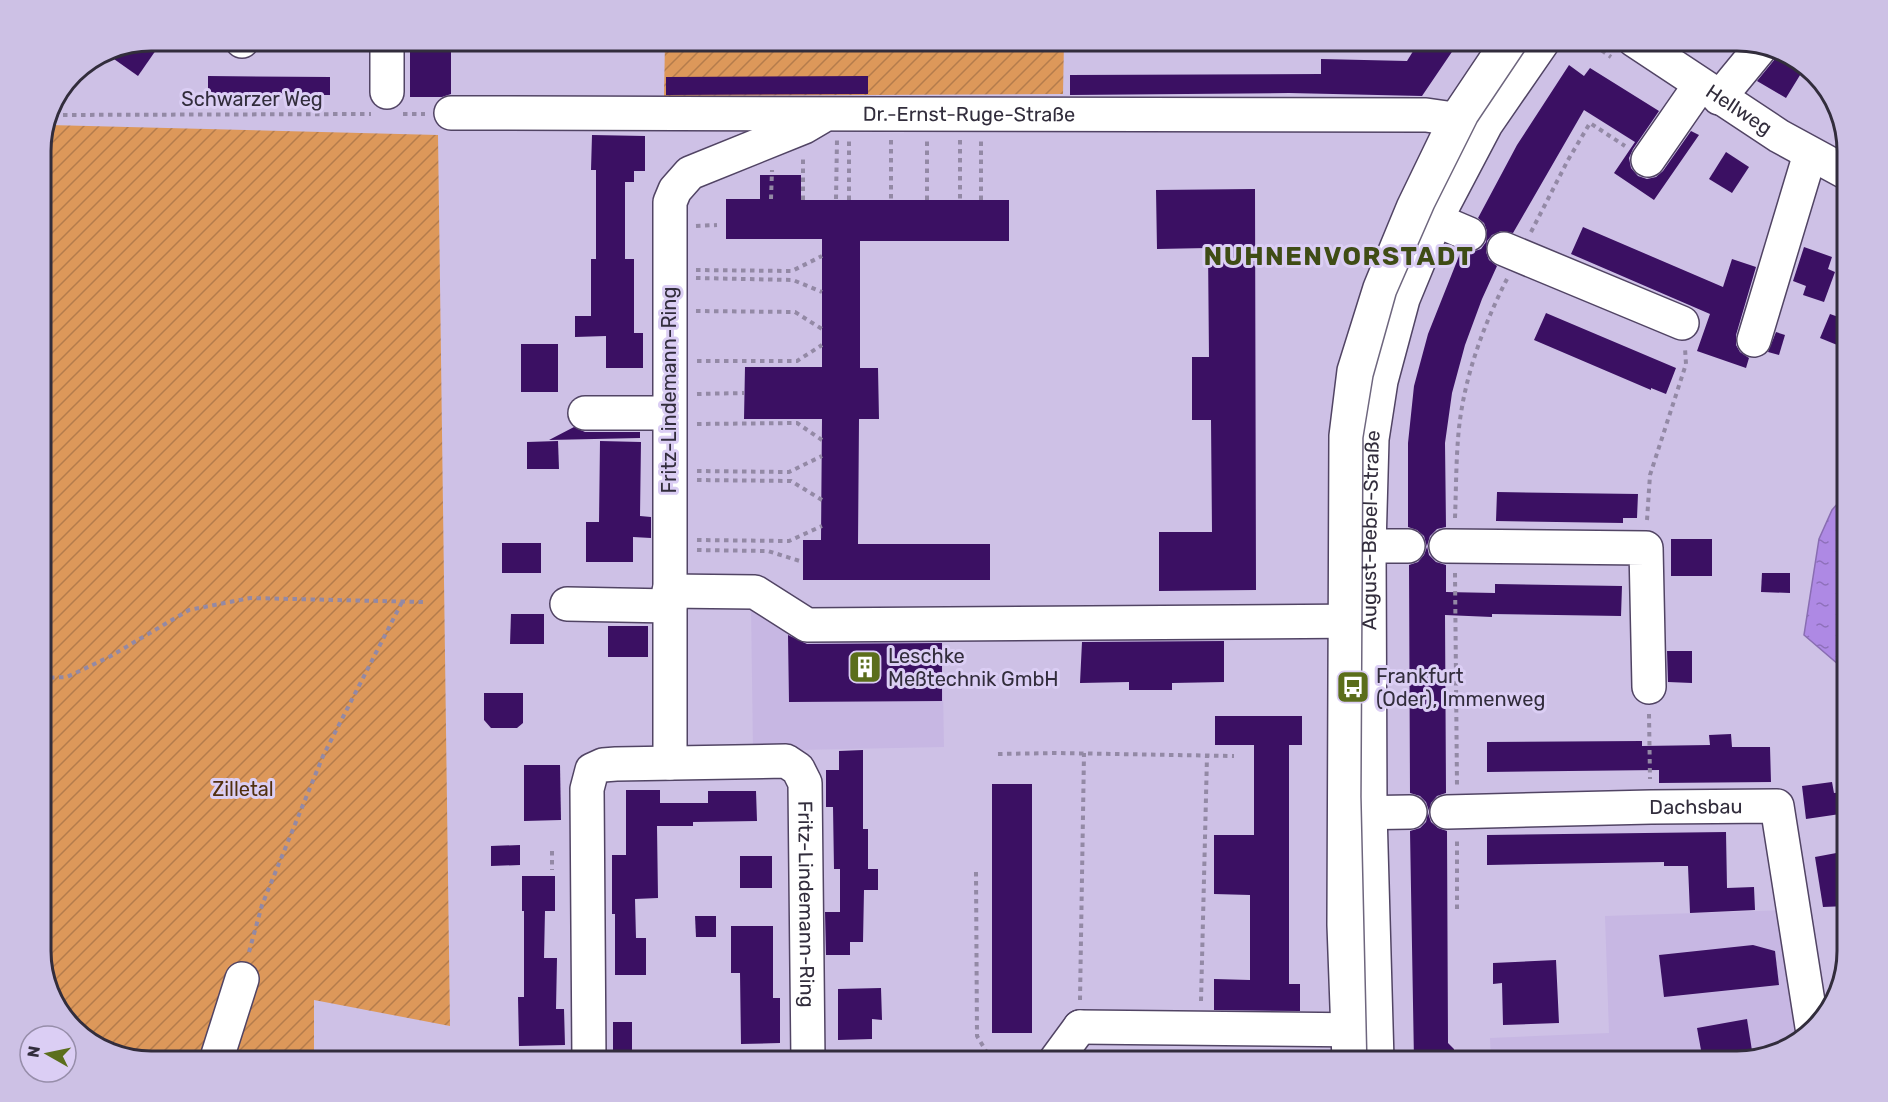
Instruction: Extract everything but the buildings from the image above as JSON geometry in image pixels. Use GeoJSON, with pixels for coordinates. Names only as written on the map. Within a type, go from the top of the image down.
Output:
{"type":"FeatureCollection","features":[{"type":"Feature","properties":{"kind":"street"},"geometry":{"type":"LineString","coordinates":[[387,51],[387,107]]}},
{"type":"Feature","properties":{"kind":"street","name":"August-Bebel-Straße"},"geometry":{"type":"LineString","coordinates":[[1363,1046],[1358,813],[1357,546],[1372,439],[1382,381],[1424,214],[1504,51]]}},
{"type":"Feature","properties":{"kind":"street","name":"August-Bebel-Straße"},"geometry":{"type":"LineString","coordinates":[[1471,122],[1534,51]]}},
{"type":"Feature","properties":{"kind":"street","name":"Hellweg"},"geometry":{"type":"LineString","coordinates":[[1650,51],[1710,92],[1810,154],[1837,168]]}},
{"type":"Feature","properties":{"kind":"street"},"geometry":{"type":"LineString","coordinates":[[1648,160],[1710,92],[1755,53]]}},
{"type":"Feature","properties":{"kind":"street","name":"Dr.-Ernst-Ruge-Straße"},"geometry":{"type":"LineString","coordinates":[[451,113],[829,116],[891,113],[1426,115],[1471,122]]}},
{"type":"Feature","properties":{"kind":"street","name":"Fritz-Lindemann-Ring"},"geometry":{"type":"LineString","coordinates":[[670,763],[670,202],[675,190],[690,173],[829,116]]}},
{"type":"Feature","properties":{"kind":"street"},"geometry":{"type":"LineString","coordinates":[[1754,340],[1810,154]]}},
{"type":"Feature","properties":{"kind":"street"},"geometry":{"type":"LineString","coordinates":[[1424,214],[1469,234]]}},
{"type":"Feature","properties":{"kind":"street"},"geometry":{"type":"LineString","coordinates":[[1511,253],[1682,323]]}},
{"type":"Feature","properties":{"kind":"street"},"geometry":{"type":"LineString","coordinates":[[585,413],[669,411]]}},
{"type":"Feature","properties":{"kind":"street"},"geometry":{"type":"LineString","coordinates":[[1357,546],[1408,546]]}},
{"type":"Feature","properties":{"kind":"street"},"geometry":{"type":"LineString","coordinates":[[1450,546],[1646,548],[1649,687]]}},
{"type":"Feature","properties":{"kind":"street"},"geometry":{"type":"LineString","coordinates":[[567,604],[755,592],[807,625],[1357,621]]}},
{"type":"Feature","properties":{"kind":"street","name":"Fritz-Lindemann-Ring"},"geometry":{"type":"LineString","coordinates":[[589,1051],[587,789],[592,770],[603,765],[786,761],[798,769],[805,783],[808,1051]]}},
{"type":"Feature","properties":{"kind":"street","name":"Dachsbau"},"geometry":{"type":"LineString","coordinates":[[1651,807],[1777,806],[1811,1019]]}},
{"type":"Feature","properties":{"kind":"street"},"geometry":{"type":"LineString","coordinates":[[1452,812],[1651,807]]}},
{"type":"Feature","properties":{"kind":"street"},"geometry":{"type":"LineString","coordinates":[[1358,813],[1410,812]]}},
{"type":"Feature","properties":{"kind":"street"},"geometry":{"type":"LineString","coordinates":[[219,1051],[242,980]]}},
{"type":"Feature","properties":{"kind":"street"},"geometry":{"type":"LineString","coordinates":[[1080,1027],[1201,1028],[1363,1046]]}},
{"type":"Feature","properties":{"kind":"street"},"geometry":{"type":"LineString","coordinates":[[1063,1051],[1080,1027]]}},
{"type":"Feature","properties":{"kind":"street"},"geometry":{"type":"LineString","coordinates":[[1080,1027],[1080,1051]]}},
{"type":"Feature","properties":{"kind":"path","name":"Schwarzer Weg"},"geometry":{"type":"LineString","coordinates":[[58,115],[387,107],[451,113]]}},
{"type":"Feature","properties":{"kind":"path"},"geometry":{"type":"LineString","coordinates":[[891,113],[891,200]]}},
{"type":"Feature","properties":{"kind":"path"},"geometry":{"type":"LineString","coordinates":[[927,113],[927,200]]}},
{"type":"Feature","properties":{"kind":"path"},"geometry":{"type":"LineString","coordinates":[[960,200],[971,113]]}},
{"type":"Feature","properties":{"kind":"path"},"geometry":{"type":"LineString","coordinates":[[971,113],[981,200]]}},
{"type":"Feature","properties":{"kind":"path"},"geometry":{"type":"LineString","coordinates":[[803,200],[829,116]]}},
{"type":"Feature","properties":{"kind":"path"},"geometry":{"type":"LineString","coordinates":[[829,116],[836,200]]}},
{"type":"Feature","properties":{"kind":"path"},"geometry":{"type":"LineString","coordinates":[[829,116],[849,200]]}},
{"type":"Feature","properties":{"kind":"path"},"geometry":{"type":"LineString","coordinates":[[1457,909],[1452,812],[1450,546],[1458,437],[1470,369],[1498,298],[1511,253],[1590,123],[1648,160]]}},
{"type":"Feature","properties":{"kind":"path"},"geometry":{"type":"LineString","coordinates":[[669,274],[792,271],[822,256]]}},
{"type":"Feature","properties":{"kind":"path"},"geometry":{"type":"LineString","coordinates":[[669,274],[793,280],[822,292]]}},
{"type":"Feature","properties":{"kind":"path"},"geometry":{"type":"LineString","coordinates":[[669,311],[795,312],[822,329]]}},
{"type":"Feature","properties":{"kind":"path"},"geometry":{"type":"LineString","coordinates":[[1646,548],[1650,475],[1686,364],[1682,323]]}},
{"type":"Feature","properties":{"kind":"path"},"geometry":{"type":"LineString","coordinates":[[669,361],[797,361],[822,345]]}},
{"type":"Feature","properties":{"kind":"path"},"geometry":{"type":"LineString","coordinates":[[669,411],[744,393]]}},
{"type":"Feature","properties":{"kind":"path"},"geometry":{"type":"LineString","coordinates":[[669,411],[797,423],[822,440]]}},
{"type":"Feature","properties":{"kind":"path"},"geometry":{"type":"LineString","coordinates":[[669,475],[789,472],[822,456]]}},
{"type":"Feature","properties":{"kind":"path"},"geometry":{"type":"LineString","coordinates":[[669,475],[791,481],[822,500]]}},
{"type":"Feature","properties":{"kind":"path"},"geometry":{"type":"LineString","coordinates":[[669,544],[789,541],[822,526]]}},
{"type":"Feature","properties":{"kind":"path"},"geometry":{"type":"LineString","coordinates":[[669,544],[768,551],[803,562]]}},
{"type":"Feature","properties":{"kind":"path"},"geometry":{"type":"LineString","coordinates":[[51,678],[67,677],[109,657],[189,610],[250,598],[423,602]]}},
{"type":"Feature","properties":{"kind":"path"},"geometry":{"type":"LineString","coordinates":[[242,980],[262,905],[323,756],[402,602]]}},
{"type":"Feature","properties":{"kind":"path","name":"Dachsbau"},"geometry":{"type":"LineString","coordinates":[[1649,687],[1651,807]]}},
{"type":"Feature","properties":{"kind":"path"},"geometry":{"type":"LineString","coordinates":[[1080,1027],[1084,753]]}},
{"type":"Feature","properties":{"kind":"path"},"geometry":{"type":"LineString","coordinates":[[998,754],[1234,756]]}},
{"type":"Feature","properties":{"kind":"path"},"geometry":{"type":"LineString","coordinates":[[1201,1028],[1207,756]]}},
{"type":"Feature","properties":{"kind":"path"},"geometry":{"type":"LineString","coordinates":[[552,851],[552,870]]}},
{"type":"Feature","properties":{"kind":"path"},"geometry":{"type":"LineString","coordinates":[[976,872],[977,1036],[986,1051]]}},
{"type":"Feature","properties":{"kind":"shaded area"},"geometry":{"type":"Polygon","coordinates":[[[751,607],[942,632],[944,747],[753,751],[751,607]]]}},
{"type":"Feature","properties":{"kind":"shaded area"},"geometry":{"type":"Polygon","coordinates":[[[1784,910],[1803,1026],[1787,1038],[1763,1048],[1750,1050],[1491,1051],[1490,1038],[1609,1033],[1605,916],[1784,910]]]}},
{"type":"Feature","properties":{"kind":"green space"},"geometry":{"type":"Polygon","coordinates":[[[665,51],[1064,51],[1063,94],[664,96],[665,51]]]}},
{"type":"Feature","properties":{"kind":"green space","name":"Zilletal"},"geometry":{"type":"Polygon","coordinates":[[[54,125],[438,135],[450,1026],[314,1000],[314,1051],[138,1050],[125,1048],[101,1038],[76,1017],[61,995],[51,958],[51,144],[54,125]]]}},
{"type":"Feature","properties":{"kind":"water"},"geometry":{"type":"Polygon","coordinates":[[[1837,504],[1837,663],[1804,635],[1819,539],[1832,510],[1837,504]]]}},
{"type":"Feature","properties":{"kind":"tram line"},"geometry":{"type":"LineString","coordinates":[[1367,1051],[1361,797],[1363,438],[1373,377],[1396,295],[1434,208],[1477,122],[1525,51]]}},
{"type":"Feature","properties":{"kind":"place","name":"Leschke Meßtechnik GmbH"},"geometry":{"type":"Point","coordinates":[865,667]}},
{"type":"Feature","properties":{"kind":"place","name":"Frankfurt (Oder), Immenweg"},"geometry":{"type":"Point","coordinates":[1353,687]}},
{"type":"Feature","properties":{"kind":"district","name":"NUHNENVORSTADT"},"geometry":{"type":"Point","coordinates":[1339,256]}}]}
